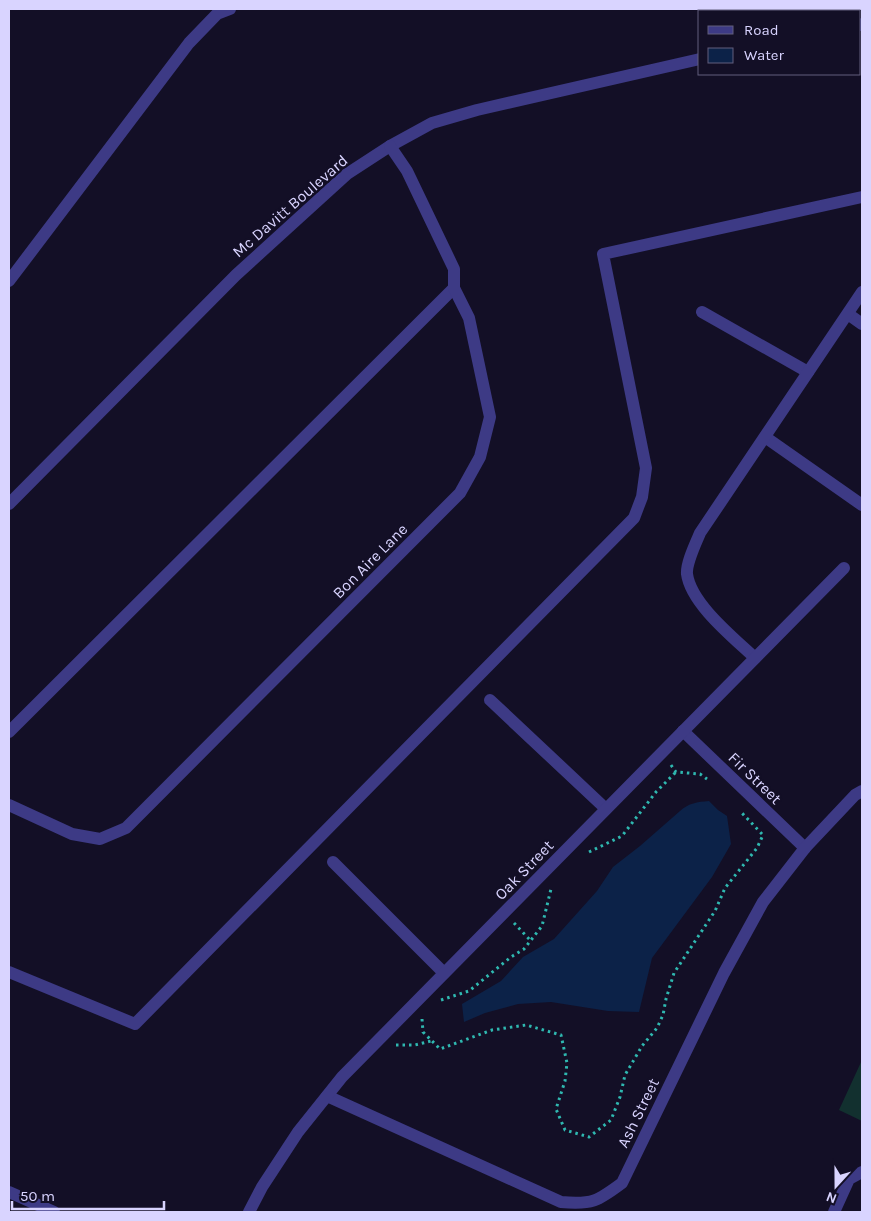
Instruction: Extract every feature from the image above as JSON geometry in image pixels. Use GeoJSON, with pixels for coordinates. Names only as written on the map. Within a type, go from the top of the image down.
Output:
{"type":"FeatureCollection","features":[{"type":"Feature","properties":{"kind":"street"},"geometry":{"type":"LineString","coordinates":[[9,281],[189,43],[216,14],[230,9]]}},
{"type":"Feature","properties":{"kind":"street","name":"Mc Davitt Boulevard"},"geometry":{"type":"LineString","coordinates":[[9,504],[236,275],[347,174],[390,146],[432,123],[477,110],[698,59]]}},
{"type":"Feature","properties":{"kind":"street","name":"Bon Aire Lane"},"geometry":{"type":"LineString","coordinates":[[9,805],[72,834],[100,839],[126,828],[460,493],[480,457],[490,417],[469,318],[454,288],[454,269],[407,171],[390,146]]}},
{"type":"Feature","properties":{"kind":"street"},"geometry":{"type":"LineString","coordinates":[[9,972],[135,1024],[634,518],[642,497],[646,468],[604,254],[862,197]]}},
{"type":"Feature","properties":{"kind":"street"},"geometry":{"type":"LineString","coordinates":[[9,732],[454,288]]}},
{"type":"Feature","properties":{"kind":"street"},"geometry":{"type":"LineString","coordinates":[[755,658],[700,604],[687,573],[693,548],[700,533],[862,292]]}},
{"type":"Feature","properties":{"kind":"street"},"geometry":{"type":"LineString","coordinates":[[702,312],[808,372]]}},
{"type":"Feature","properties":{"kind":"street"},"geometry":{"type":"LineString","coordinates":[[848,314],[862,324]]}},
{"type":"Feature","properties":{"kind":"street"},"geometry":{"type":"LineString","coordinates":[[765,437],[862,505]]}},
{"type":"Feature","properties":{"kind":"street","name":"Oak Street"},"geometry":{"type":"LineString","coordinates":[[249,1212],[262,1186],[298,1132],[342,1077],[844,568]]}},
{"type":"Feature","properties":{"kind":"street"},"geometry":{"type":"LineString","coordinates":[[490,700],[606,809]]}},
{"type":"Feature","properties":{"kind":"street","name":"Fir Street"},"geometry":{"type":"LineString","coordinates":[[683,731],[804,848]]}},
{"type":"Feature","properties":{"kind":"street","name":"Ash Street"},"geometry":{"type":"LineString","coordinates":[[327,1096],[561,1202],[582,1204],[599,1200],[622,1183],[728,965],[763,902],[804,848],[855,795],[862,791]]}},
{"type":"Feature","properties":{"kind":"street"},"geometry":{"type":"LineString","coordinates":[[333,862],[444,973]]}},
{"type":"Feature","properties":{"kind":"street"},"geometry":{"type":"LineString","coordinates":[[834,1212],[849,1179],[862,1172]]}},
{"type":"Feature","properties":{"kind":"street"},"geometry":{"type":"LineString","coordinates":[[9,1192],[54,1212]]}},
{"type":"Feature","properties":{"kind":"path"},"geometry":{"type":"LineString","coordinates":[[662,752],[676,772]]}},
{"type":"Feature","properties":{"kind":"path"},"geometry":{"type":"LineString","coordinates":[[582,857],[590,851],[622,836],[656,792],[676,772],[700,774],[712,782]]}},
{"type":"Feature","properties":{"kind":"path"},"geometry":{"type":"LineString","coordinates":[[422,1014],[423,1032],[440,1049],[492,1030],[526,1025],[561,1035],[567,1063],[565,1081],[556,1109],[565,1130],[589,1137],[611,1120],[620,1097],[625,1075],[642,1046],[657,1028],[663,1015],[674,973],[715,911],[725,888],[757,848],[763,835],[734,804]]}},
{"type":"Feature","properties":{"kind":"path"},"geometry":{"type":"LineString","coordinates":[[438,1002],[469,992],[511,957],[524,949],[542,926],[552,888],[556,882]]}},
{"type":"Feature","properties":{"kind":"path"},"geometry":{"type":"LineString","coordinates":[[504,913],[531,940]]}},
{"type":"Feature","properties":{"kind":"path"},"geometry":{"type":"LineString","coordinates":[[381,1038],[395,1045],[415,1045],[432,1041]]}},
{"type":"Feature","properties":{"kind":"green space"},"geometry":{"type":"Polygon","coordinates":[[[862,1060],[862,1121],[839,1110],[862,1060]]]}},
{"type":"Feature","properties":{"kind":"water"},"geometry":{"type":"Polygon","coordinates":[[[709,801],[727,816],[731,844],[712,877],[652,958],[639,1012],[608,1011],[551,1002],[518,1004],[485,1013],[464,1022],[462,1004],[501,981],[523,957],[554,939],[597,891],[613,867],[683,808],[693,803],[709,801]]]}}]}
